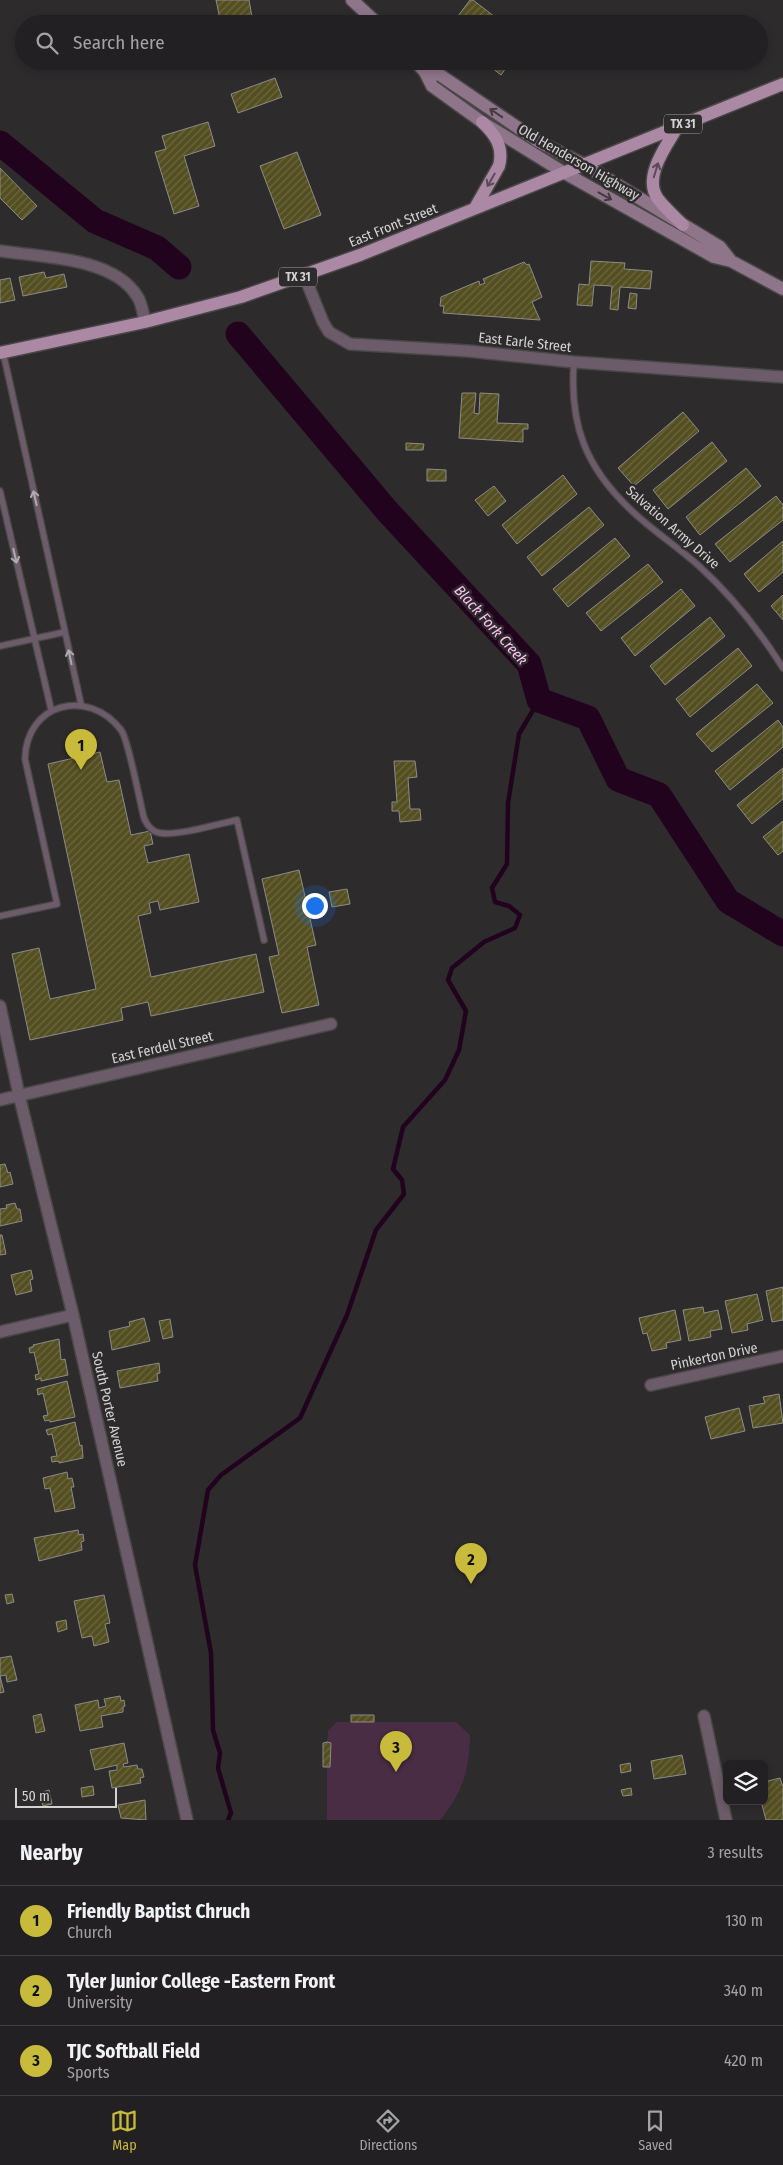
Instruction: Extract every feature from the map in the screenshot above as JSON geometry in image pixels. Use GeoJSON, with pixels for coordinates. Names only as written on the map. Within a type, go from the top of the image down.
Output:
{"type":"FeatureCollection","features":[{"type":"Feature","properties":{"kind":"main road"},"geometry":{"type":"LineString","coordinates":[[352,0],[368,15]]}},
{"type":"Feature","properties":{"kind":"main road","name":"Old Henderson Highway"},"geometry":{"type":"LineString","coordinates":[[425,72],[432,86],[482,122],[563,172],[714,257],[731,260],[783,289]]}},
{"type":"Feature","properties":{"kind":"main road","name":"Old Henderson Highway"},"geometry":{"type":"LineString","coordinates":[[425,72],[440,75],[539,142],[584,164],[720,247],[731,260]]}},
{"type":"Feature","properties":{"kind":"main road","name":"East Front Street"},"geometry":{"type":"LineString","coordinates":[[1,353],[146,322],[241,297],[360,255],[783,84]]}},
{"type":"Feature","properties":{"kind":"main road"},"geometry":{"type":"LineString","coordinates":[[475,208],[499,166],[501,159],[497,138],[482,122]]}},
{"type":"Feature","properties":{"kind":"main road"},"geometry":{"type":"LineString","coordinates":[[678,126],[657,164],[654,185],[658,198],[682,225]]}},
{"type":"Feature","properties":{"kind":"street"},"geometry":{"type":"LineString","coordinates":[[0,251],[84,262],[96,266],[115,276],[136,294],[146,322]]}},
{"type":"Feature","properties":{"kind":"street","name":"East Earle Street"},"geometry":{"type":"LineString","coordinates":[[304,275],[329,332],[350,344],[783,377]]}},
{"type":"Feature","properties":{"kind":"street","name":"South Porter Avenue"},"geometry":{"type":"LineString","coordinates":[[0,1006],[19,1096],[73,1316],[187,1820]]}},
{"type":"Feature","properties":{"kind":"street","name":"East Ferdell Street"},"geometry":{"type":"LineString","coordinates":[[0,1100],[331,1024]]}},
{"type":"Feature","properties":{"kind":"street"},"geometry":{"type":"LineString","coordinates":[[0,1332],[73,1316]]}},
{"type":"Feature","properties":{"kind":"street","name":"Pinkerton Drive"},"geometry":{"type":"LineString","coordinates":[[651,1385],[783,1356]]}},
{"type":"Feature","properties":{"kind":"street"},"geometry":{"type":"LineString","coordinates":[[704,1716],[726,1820]]}},
{"type":"Feature","properties":{"kind":"lane"},"geometry":{"type":"LineString","coordinates":[[1,353],[81,704]]}},
{"type":"Feature","properties":{"kind":"lane","name":"Salvation Army Drive"},"geometry":{"type":"LineString","coordinates":[[574,362],[572,382],[574,412],[582,441],[596,468],[632,512],[699,566],[735,601],[760,632],[783,668]]}},
{"type":"Feature","properties":{"kind":"lane"},"geometry":{"type":"LineString","coordinates":[[0,491],[51,709]]}},
{"type":"Feature","properties":{"kind":"lane"},"geometry":{"type":"LineString","coordinates":[[0,646],[65,632]]}},
{"type":"Feature","properties":{"kind":"lane"},"geometry":{"type":"LineString","coordinates":[[0,916],[57,904],[25,759],[25,747],[39,721],[51,709],[81,704],[111,718],[123,732],[144,818],[152,830],[160,833],[174,833],[237,820],[264,940]]}},
{"type":"Feature","properties":{"kind":"shaded area"},"geometry":{"type":"Polygon","coordinates":[[[351,1715],[374,1715],[375,1722],[456,1722],[470,1735],[468,1760],[463,1780],[454,1800],[440,1820],[327,1820],[327,1767],[323,1767],[323,1743],[327,1742],[328,1731],[337,1722],[351,1722],[351,1715]]]}},
{"type":"Feature","properties":{"kind":"building"},"geometry":{"type":"Polygon","coordinates":[[[216,0],[249,0],[252,15],[219,15],[216,0]]]}},
{"type":"Feature","properties":{"kind":"building"},"geometry":{"type":"Polygon","coordinates":[[[470,0],[473,0],[492,15],[459,15],[470,0]]]}},
{"type":"Feature","properties":{"kind":"building"},"geometry":{"type":"Polygon","coordinates":[[[495,70],[505,70],[501,75],[495,70]]]}},
{"type":"Feature","properties":{"kind":"building"},"geometry":{"type":"Polygon","coordinates":[[[275,78],[282,97],[238,113],[231,94],[275,78]]]}},
{"type":"Feature","properties":{"kind":"building"},"geometry":{"type":"Polygon","coordinates":[[[208,122],[215,146],[184,156],[199,206],[174,214],[155,152],[166,149],[162,136],[208,122]]]}},
{"type":"Feature","properties":{"kind":"building"},"geometry":{"type":"Polygon","coordinates":[[[297,152],[321,215],[284,229],[260,166],[297,152]]]}},
{"type":"Feature","properties":{"kind":"building"},"geometry":{"type":"Polygon","coordinates":[[[0,168],[37,206],[22,220],[0,198],[0,168]]]}},
{"type":"Feature","properties":{"kind":"building"},"geometry":{"type":"Polygon","coordinates":[[[591,261],[625,263],[624,269],[652,271],[650,289],[620,287],[618,310],[610,309],[612,286],[594,285],[592,306],[577,305],[579,284],[589,285],[591,261]]]}},
{"type":"Feature","properties":{"kind":"building"},"geometry":{"type":"Polygon","coordinates":[[[524,262],[527,265],[529,264],[542,297],[532,302],[540,320],[443,313],[444,306],[440,306],[441,297],[479,281],[480,285],[485,283],[483,279],[524,262]]]}},
{"type":"Feature","properties":{"kind":"building"},"geometry":{"type":"Polygon","coordinates":[[[44,272],[46,278],[64,274],[67,287],[23,296],[19,277],[44,272]]]}},
{"type":"Feature","properties":{"kind":"building"},"geometry":{"type":"Polygon","coordinates":[[[10,278],[15,300],[0,303],[0,280],[10,278]]]}},
{"type":"Feature","properties":{"kind":"building"},"geometry":{"type":"Polygon","coordinates":[[[630,293],[637,294],[636,309],[628,308],[630,293]]]}},
{"type":"Feature","properties":{"kind":"building"},"geometry":{"type":"Polygon","coordinates":[[[462,393],[476,393],[474,413],[479,414],[480,393],[499,394],[497,423],[528,424],[528,429],[523,429],[523,442],[459,438],[462,393]]]}},
{"type":"Feature","properties":{"kind":"building"},"geometry":{"type":"Polygon","coordinates":[[[683,412],[699,431],[634,486],[618,468],[683,412]]]}},
{"type":"Feature","properties":{"kind":"building"},"geometry":{"type":"Polygon","coordinates":[[[712,442],[727,461],[668,509],[653,490],[712,442]]]}},
{"type":"Feature","properties":{"kind":"building"},"geometry":{"type":"Polygon","coordinates":[[[406,443],[424,444],[423,450],[406,450],[406,443]]]}},
{"type":"Feature","properties":{"kind":"building"},"geometry":{"type":"Polygon","coordinates":[[[746,468],[761,486],[700,535],[686,517],[746,468]]]}},
{"type":"Feature","properties":{"kind":"building"},"geometry":{"type":"Polygon","coordinates":[[[427,469],[446,470],[446,481],[427,481],[427,469]]]}},
{"type":"Feature","properties":{"kind":"building"},"geometry":{"type":"Polygon","coordinates":[[[563,475],[577,494],[517,544],[502,525],[563,475]]]}},
{"type":"Feature","properties":{"kind":"building"},"geometry":{"type":"Polygon","coordinates":[[[494,486],[506,501],[488,516],[475,500],[494,486]]]}},
{"type":"Feature","properties":{"kind":"building"},"geometry":{"type":"Polygon","coordinates":[[[776,496],[783,505],[783,520],[730,562],[715,544],[776,496]]]}},
{"type":"Feature","properties":{"kind":"building"},"geometry":{"type":"Polygon","coordinates":[[[589,507],[604,525],[542,576],[527,557],[589,507]]]}},
{"type":"Feature","properties":{"kind":"building"},"geometry":{"type":"Polygon","coordinates":[[[615,538],[630,556],[568,607],[553,589],[615,538]]]}},
{"type":"Feature","properties":{"kind":"building"},"geometry":{"type":"Polygon","coordinates":[[[783,541],[783,572],[759,592],[744,574],[783,541]]]}},
{"type":"Feature","properties":{"kind":"building"},"geometry":{"type":"Polygon","coordinates":[[[648,564],[663,582],[601,631],[586,613],[648,564]]]}},
{"type":"Feature","properties":{"kind":"building"},"geometry":{"type":"Polygon","coordinates":[[[681,589],[695,606],[635,656],[621,638],[681,589]]]}},
{"type":"Feature","properties":{"kind":"building"},"geometry":{"type":"Polygon","coordinates":[[[783,595],[783,620],[771,606],[783,595]]]}},
{"type":"Feature","properties":{"kind":"building"},"geometry":{"type":"Polygon","coordinates":[[[710,617],[725,636],[665,685],[650,666],[710,617]]]}},
{"type":"Feature","properties":{"kind":"building"},"geometry":{"type":"Polygon","coordinates":[[[738,648],[752,666],[690,717],[676,699],[738,648]]]}},
{"type":"Feature","properties":{"kind":"building"},"geometry":{"type":"Polygon","coordinates":[[[757,684],[773,703],[712,752],[696,734],[757,684]]]}},
{"type":"Feature","properties":{"kind":"building"},"geometry":{"type":"Polygon","coordinates":[[[778,720],[783,727],[783,747],[730,790],[715,771],[778,720]]]}},
{"type":"Feature","properties":{"kind":"building"},"geometry":{"type":"Polygon","coordinates":[[[100,752],[107,782],[119,780],[131,835],[150,831],[153,844],[144,846],[148,863],[189,854],[199,902],[160,910],[158,901],[149,903],[151,913],[138,916],[151,977],[256,954],[264,992],[151,1016],[148,1002],[121,1008],[123,1020],[30,1040],[12,954],[39,948],[50,999],[96,989],[48,764],[100,752]]]}},
{"type":"Feature","properties":{"kind":"building"},"geometry":{"type":"Polygon","coordinates":[[[394,761],[415,761],[417,777],[408,778],[410,809],[420,809],[421,820],[400,822],[399,811],[392,811],[392,802],[397,802],[394,761]]]}},
{"type":"Feature","properties":{"kind":"building"},"geometry":{"type":"Polygon","coordinates":[[[783,768],[783,799],[752,824],[737,805],[783,768]]]}},
{"type":"Feature","properties":{"kind":"building"},"geometry":{"type":"Polygon","coordinates":[[[783,821],[783,851],[778,855],[763,837],[783,821]]]}},
{"type":"Feature","properties":{"kind":"building"},"geometry":{"type":"Polygon","coordinates":[[[299,870],[316,945],[307,947],[319,1005],[282,1013],[269,957],[279,955],[262,879],[299,870]]]}},
{"type":"Feature","properties":{"kind":"building"},"geometry":{"type":"Polygon","coordinates":[[[347,889],[350,904],[332,907],[329,892],[347,889]]]}},
{"type":"Feature","properties":{"kind":"building"},"geometry":{"type":"Polygon","coordinates":[[[5,1164],[8,1173],[10,1172],[13,1184],[0,1187],[0,1165],[5,1164]]]}},
{"type":"Feature","properties":{"kind":"building"},"geometry":{"type":"Polygon","coordinates":[[[15,1203],[17,1209],[20,1209],[22,1221],[0,1226],[0,1209],[7,1208],[6,1205],[15,1203]]]}},
{"type":"Feature","properties":{"kind":"building"},"geometry":{"type":"Polygon","coordinates":[[[0,1235],[2,1235],[6,1254],[0,1255],[0,1235]]]}},
{"type":"Feature","properties":{"kind":"building"},"geometry":{"type":"Polygon","coordinates":[[[31,1270],[33,1279],[30,1280],[32,1291],[16,1295],[11,1275],[31,1270]]]}},
{"type":"Feature","properties":{"kind":"building"},"geometry":{"type":"Polygon","coordinates":[[[783,1287],[783,1320],[772,1322],[766,1291],[783,1287]]]}},
{"type":"Feature","properties":{"kind":"building"},"geometry":{"type":"Polygon","coordinates":[[[757,1294],[763,1320],[747,1324],[748,1330],[732,1333],[725,1301],[757,1294]]]}},
{"type":"Feature","properties":{"kind":"building"},"geometry":{"type":"Polygon","coordinates":[[[703,1307],[704,1313],[718,1310],[722,1329],[710,1331],[711,1337],[689,1341],[683,1310],[703,1307]]]}},
{"type":"Feature","properties":{"kind":"building"},"geometry":{"type":"Polygon","coordinates":[[[675,1310],[681,1340],[666,1343],[667,1348],[652,1351],[647,1333],[643,1334],[639,1318],[675,1310]]]}},
{"type":"Feature","properties":{"kind":"building"},"geometry":{"type":"Polygon","coordinates":[[[144,1318],[150,1341],[112,1350],[109,1331],[130,1326],[129,1322],[144,1318]]]}},
{"type":"Feature","properties":{"kind":"building"},"geometry":{"type":"Polygon","coordinates":[[[170,1319],[173,1337],[163,1339],[159,1321],[170,1319]]]}},
{"type":"Feature","properties":{"kind":"building"},"geometry":{"type":"Polygon","coordinates":[[[59,1339],[61,1360],[65,1359],[68,1375],[41,1381],[41,1378],[36,1380],[35,1375],[39,1374],[34,1352],[30,1353],[29,1348],[33,1345],[59,1339]]]}},
{"type":"Feature","properties":{"kind":"building"},"geometry":{"type":"Polygon","coordinates":[[[159,1363],[160,1373],[157,1374],[158,1381],[120,1388],[117,1371],[159,1363]]]}},
{"type":"Feature","properties":{"kind":"building"},"geometry":{"type":"Polygon","coordinates":[[[67,1381],[75,1417],[50,1422],[49,1420],[45,1421],[43,1416],[48,1415],[43,1393],[38,1395],[37,1389],[67,1381]]]}},
{"type":"Feature","properties":{"kind":"building"},"geometry":{"type":"Polygon","coordinates":[[[779,1394],[783,1423],[753,1428],[749,1406],[765,1403],[763,1397],[779,1394]]]}},
{"type":"Feature","properties":{"kind":"building"},"geometry":{"type":"Polygon","coordinates":[[[739,1408],[745,1431],[711,1439],[705,1417],[739,1408]]]}},
{"type":"Feature","properties":{"kind":"building"},"geometry":{"type":"Polygon","coordinates":[[[75,1422],[80,1446],[82,1445],[83,1458],[59,1463],[59,1461],[52,1462],[51,1457],[57,1456],[52,1434],[48,1435],[46,1430],[75,1422]]]}},
{"type":"Feature","properties":{"kind":"building"},"geometry":{"type":"Polygon","coordinates":[[[67,1472],[68,1479],[72,1478],[74,1487],[71,1487],[75,1508],[55,1512],[50,1488],[45,1489],[43,1478],[67,1472]]]}},
{"type":"Feature","properties":{"kind":"building"},"geometry":{"type":"Polygon","coordinates":[[[78,1530],[79,1535],[83,1534],[82,1550],[39,1561],[34,1538],[78,1530]]]}},
{"type":"Feature","properties":{"kind":"building"},"geometry":{"type":"Polygon","coordinates":[[[12,1594],[14,1602],[7,1604],[5,1595],[12,1594]]]}},
{"type":"Feature","properties":{"kind":"building"},"geometry":{"type":"Polygon","coordinates":[[[104,1595],[110,1623],[105,1624],[109,1642],[94,1646],[92,1636],[82,1638],[74,1601],[104,1595]]]}},
{"type":"Feature","properties":{"kind":"building"},"geometry":{"type":"Polygon","coordinates":[[[66,1620],[67,1629],[58,1632],[56,1622],[66,1620]]]}},
{"type":"Feature","properties":{"kind":"building"},"geometry":{"type":"Polygon","coordinates":[[[11,1656],[17,1680],[7,1682],[6,1675],[0,1676],[0,1658],[11,1656]]]}},
{"type":"Feature","properties":{"kind":"building"},"geometry":{"type":"Polygon","coordinates":[[[0,1676],[4,1692],[0,1693],[0,1676]]]}},
{"type":"Feature","properties":{"kind":"building"},"geometry":{"type":"Polygon","coordinates":[[[120,1696],[121,1701],[124,1700],[123,1712],[101,1716],[103,1727],[80,1731],[75,1705],[98,1700],[99,1708],[106,1706],[104,1699],[120,1696]]]}},
{"type":"Feature","properties":{"kind":"building"},"geometry":{"type":"Polygon","coordinates":[[[41,1714],[45,1731],[36,1733],[33,1716],[41,1714]]]}},
{"type":"Feature","properties":{"kind":"building"},"geometry":{"type":"Polygon","coordinates":[[[351,1715],[374,1715],[374,1722],[351,1722],[351,1715]]]}},
{"type":"Feature","properties":{"kind":"building"},"geometry":{"type":"Polygon","coordinates":[[[124,1743],[128,1763],[123,1764],[124,1767],[137,1765],[138,1769],[142,1769],[144,1777],[140,1778],[141,1783],[112,1788],[109,1771],[117,1770],[117,1765],[95,1770],[90,1750],[124,1743]]]}},
{"type":"Feature","properties":{"kind":"building"},"geometry":{"type":"Polygon","coordinates":[[[323,1743],[331,1743],[330,1767],[323,1767],[323,1743]]]}},
{"type":"Feature","properties":{"kind":"building"},"geometry":{"type":"Polygon","coordinates":[[[682,1755],[686,1774],[654,1779],[651,1761],[682,1755]]]}},
{"type":"Feature","properties":{"kind":"building"},"geometry":{"type":"Polygon","coordinates":[[[630,1763],[631,1771],[621,1773],[620,1765],[630,1763]]]}},
{"type":"Feature","properties":{"kind":"building"},"geometry":{"type":"Polygon","coordinates":[[[780,1778],[783,1787],[783,1820],[766,1820],[762,1805],[768,1805],[768,1781],[780,1778]]]}},
{"type":"Feature","properties":{"kind":"building"},"geometry":{"type":"Polygon","coordinates":[[[93,1786],[94,1795],[82,1797],[81,1788],[93,1786]]]}},
{"type":"Feature","properties":{"kind":"building"},"geometry":{"type":"Polygon","coordinates":[[[631,1788],[632,1795],[623,1796],[621,1790],[631,1788]]]}},
{"type":"Feature","properties":{"kind":"building"},"geometry":{"type":"Polygon","coordinates":[[[49,1790],[52,1804],[43,1806],[40,1793],[49,1790]]]}},
{"type":"Feature","properties":{"kind":"building"},"geometry":{"type":"Polygon","coordinates":[[[145,1800],[146,1820],[121,1818],[118,1805],[145,1800]]]}},
{"type":"Feature","properties":{"kind":"waterway","name":"Black Fork Creek"},"geometry":{"type":"LineString","coordinates":[[0,143],[95,221],[157,248],[179,267]]}},
{"type":"Feature","properties":{"kind":"waterway","name":"Black Fork Creek"},"geometry":{"type":"LineString","coordinates":[[238,334],[388,512],[529,664],[539,700],[588,718],[618,779],[659,795],[728,901],[783,934]]}},
{"type":"Feature","properties":{"kind":"waterway"},"geometry":{"type":"LineString","coordinates":[[228,1820],[231,1813],[218,1768],[220,1753],[213,1730],[211,1653],[195,1565],[208,1490],[221,1475],[300,1418],[347,1315],[376,1230],[404,1194],[402,1180],[393,1169],[403,1127],[445,1080],[459,1050],[466,1011],[448,980],[452,968],[484,942],[515,928],[520,915],[509,906],[495,902],[492,888],[507,864],[508,803],[519,734],[539,700]]}},
{"type":"Feature","properties":{"kind":"place","name":"Friendly Baptist Chruch"},"geometry":{"type":"Point","coordinates":[81,770]}},
{"type":"Feature","properties":{"kind":"place","name":"Tyler Junior College -Eastern Front"},"geometry":{"type":"Point","coordinates":[471,1584]}},
{"type":"Feature","properties":{"kind":"place","name":"TJC Softball Field"},"geometry":{"type":"Point","coordinates":[396,1772]}}]}
